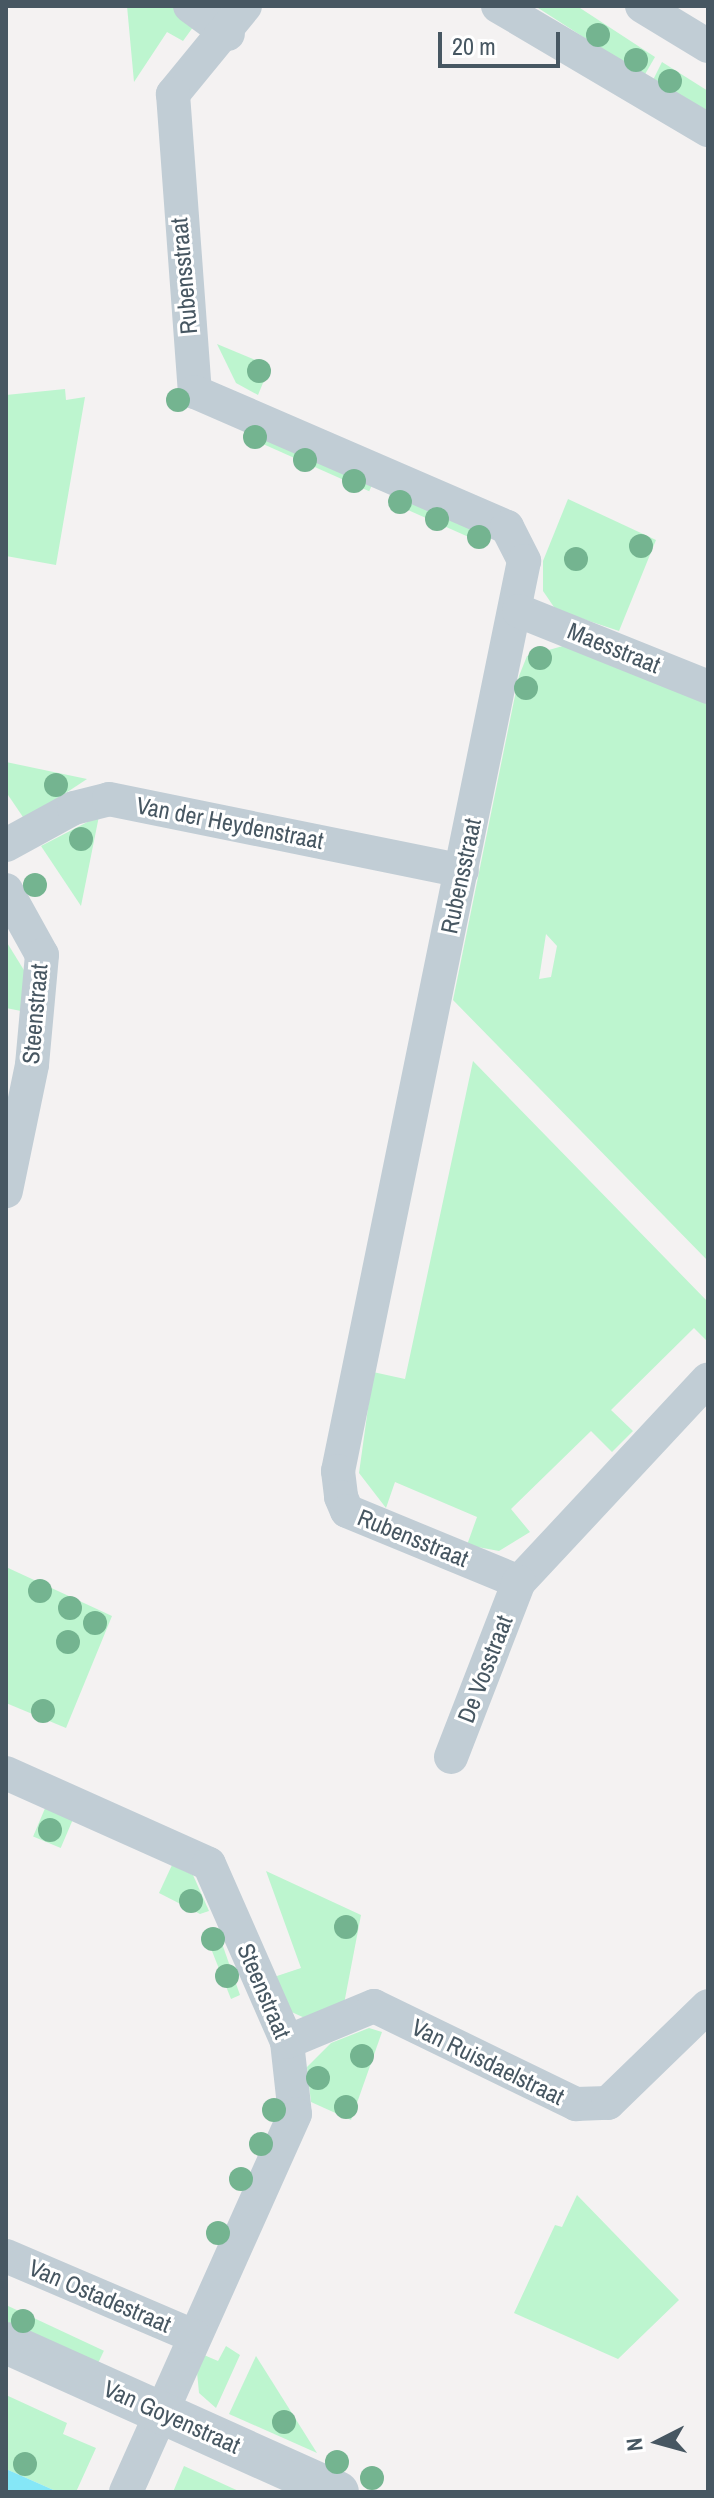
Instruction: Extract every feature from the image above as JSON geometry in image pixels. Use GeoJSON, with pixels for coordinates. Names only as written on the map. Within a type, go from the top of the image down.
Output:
{"type":"FeatureCollection","features":[{"type":"Feature","properties":{"kind":"street"},"geometry":{"type":"LineString","coordinates":[[190,6],[237,20]]}},
{"type":"Feature","properties":{"kind":"street"},"geometry":{"type":"LineString","coordinates":[[498,6],[708,130]]}},
{"type":"Feature","properties":{"kind":"street"},"geometry":{"type":"LineString","coordinates":[[642,6],[708,46]]}},
{"type":"Feature","properties":{"kind":"street","name":"Rubensstraat"},"geometry":{"type":"LineString","coordinates":[[237,20],[173,94],[195,392],[507,527],[524,561],[519,611],[338,1471],[347,1511],[519,1582]]}},
{"type":"Feature","properties":{"kind":"street","name":"Maesstraat"},"geometry":{"type":"LineString","coordinates":[[519,611],[708,687]]}},
{"type":"Feature","properties":{"kind":"street","name":"Van der Heydenstraat"},"geometry":{"type":"LineString","coordinates":[[6,845],[74,808],[109,799],[462,871]]}},
{"type":"Feature","properties":{"kind":"street","name":"Steenstraat"},"geometry":{"type":"LineString","coordinates":[[6,890],[42,955],[32,1065],[6,1191]]}},
{"type":"Feature","properties":{"kind":"street"},"geometry":{"type":"LineString","coordinates":[[519,1582],[539,1552],[708,1379]]}},
{"type":"Feature","properties":{"kind":"street","name":"De Vosstraat"},"geometry":{"type":"LineString","coordinates":[[451,1757],[519,1582]]}},
{"type":"Feature","properties":{"kind":"street","name":"Steenstraat"},"geometry":{"type":"LineString","coordinates":[[6,1773],[209,1864],[287,2042],[295,2114],[157,2412],[126,2492]]}},
{"type":"Feature","properties":{"kind":"street","name":"Van Ruisdaelstraat"},"geometry":{"type":"LineString","coordinates":[[287,2042],[374,2006],[576,2104],[608,2103],[708,2006]]}},
{"type":"Feature","properties":{"kind":"street","name":"Van Ostadestraat"},"geometry":{"type":"LineString","coordinates":[[6,2256],[194,2336]]}},
{"type":"Feature","properties":{"kind":"street","name":"Van Goyenstraat"},"geometry":{"type":"LineString","coordinates":[[6,2343],[338,2492]]}},
{"type":"Feature","properties":{"kind":"green space"},"geometry":{"type":"Polygon","coordinates":[[[127,6],[196,6],[196,23],[183,41],[167,32],[134,82],[127,6]]]}},
{"type":"Feature","properties":{"kind":"green space"},"geometry":{"type":"Polygon","coordinates":[[[535,6],[577,6],[655,57],[644,76],[535,6]]]}},
{"type":"Feature","properties":{"kind":"green space"},"geometry":{"type":"Polygon","coordinates":[[[662,62],[708,91],[708,119],[652,82],[662,62]]]}},
{"type":"Feature","properties":{"kind":"green space"},"geometry":{"type":"Polygon","coordinates":[[[217,344],[270,366],[258,395],[236,383],[217,344]]]}},
{"type":"Feature","properties":{"kind":"green space"},"geometry":{"type":"Polygon","coordinates":[[[65,389],[66,400],[85,397],[56,565],[6,556],[6,395],[65,389]]]}},
{"type":"Feature","properties":{"kind":"green space"},"geometry":{"type":"Polygon","coordinates":[[[254,428],[374,481],[369,491],[250,438],[254,428]]]}},
{"type":"Feature","properties":{"kind":"green space"},"geometry":{"type":"Polygon","coordinates":[[[397,492],[487,532],[482,543],[392,503],[397,492]]]}},
{"type":"Feature","properties":{"kind":"green space"},"geometry":{"type":"Polygon","coordinates":[[[568,499],[656,540],[619,631],[556,610],[543,591],[543,561],[568,499]]]}},
{"type":"Feature","properties":{"kind":"green space"},"geometry":{"type":"Polygon","coordinates":[[[563,646],[708,704],[708,1261],[453,1000],[519,676],[527,656],[563,646]],[[546,934],[539,979],[551,977],[557,946],[546,934]]]}},
{"type":"Feature","properties":{"kind":"green space"},"geometry":{"type":"Polygon","coordinates":[[[6,762],[87,779],[25,820],[6,792],[6,762]]]}},
{"type":"Feature","properties":{"kind":"green space"},"geometry":{"type":"Polygon","coordinates":[[[99,816],[81,906],[41,846],[99,816]]]}},
{"type":"Feature","properties":{"kind":"green space"},"geometry":{"type":"Polygon","coordinates":[[[6,941],[30,980],[26,1012],[6,1008],[6,941]]]}},
{"type":"Feature","properties":{"kind":"green space"},"geometry":{"type":"Polygon","coordinates":[[[473,1061],[708,1302],[708,1342],[694,1328],[611,1410],[633,1431],[612,1452],[591,1431],[511,1509],[530,1532],[499,1551],[467,1545],[477,1517],[395,1482],[386,1508],[359,1473],[373,1372],[405,1379],[473,1061]]]}},
{"type":"Feature","properties":{"kind":"green space"},"geometry":{"type":"Polygon","coordinates":[[[6,1567],[112,1616],[66,1728],[6,1703],[6,1567]]]}},
{"type":"Feature","properties":{"kind":"green space"},"geometry":{"type":"Polygon","coordinates":[[[46,1806],[74,1818],[61,1848],[33,1836],[46,1806]]]}},
{"type":"Feature","properties":{"kind":"green space"},"geometry":{"type":"Polygon","coordinates":[[[172,1865],[193,1875],[209,1911],[200,1914],[159,1893],[172,1865]]]}},
{"type":"Feature","properties":{"kind":"green space"},"geometry":{"type":"Polygon","coordinates":[[[266,1871],[361,1915],[344,2004],[307,2019],[285,2009],[271,1978],[301,1968],[266,1871]]]}},
{"type":"Feature","properties":{"kind":"green space"},"geometry":{"type":"Polygon","coordinates":[[[218,1932],[240,1995],[231,1999],[206,1936],[218,1932]]]}},
{"type":"Feature","properties":{"kind":"green space"},"geometry":{"type":"Polygon","coordinates":[[[369,2028],[382,2032],[351,2120],[311,2102],[307,2067],[331,2043],[369,2028]]]}},
{"type":"Feature","properties":{"kind":"green space"},"geometry":{"type":"Polygon","coordinates":[[[577,2195],[679,2300],[618,2359],[514,2313],[555,2225],[562,2227],[577,2195]]]}},
{"type":"Feature","properties":{"kind":"green space"},"geometry":{"type":"Polygon","coordinates":[[[6,2305],[104,2351],[98,2364],[6,2322],[6,2305]]]}},
{"type":"Feature","properties":{"kind":"green space"},"geometry":{"type":"Polygon","coordinates":[[[226,2346],[240,2355],[216,2408],[199,2393],[197,2372],[204,2355],[218,2361],[226,2346]]]}},
{"type":"Feature","properties":{"kind":"green space"},"geometry":{"type":"Polygon","coordinates":[[[256,2356],[317,2453],[229,2414],[256,2356]]]}},
{"type":"Feature","properties":{"kind":"green space"},"geometry":{"type":"Polygon","coordinates":[[[6,2395],[67,2423],[63,2434],[96,2448],[76,2492],[58,2492],[6,2469],[6,2395]]]}},
{"type":"Feature","properties":{"kind":"green space"},"geometry":{"type":"Polygon","coordinates":[[[184,2466],[232,2488],[241,2492],[173,2492],[184,2466]]]}},
{"type":"Feature","properties":{"kind":"water"},"geometry":{"type":"Polygon","coordinates":[[[6,2469],[58,2492],[6,2492],[6,2469]]]}}]}
